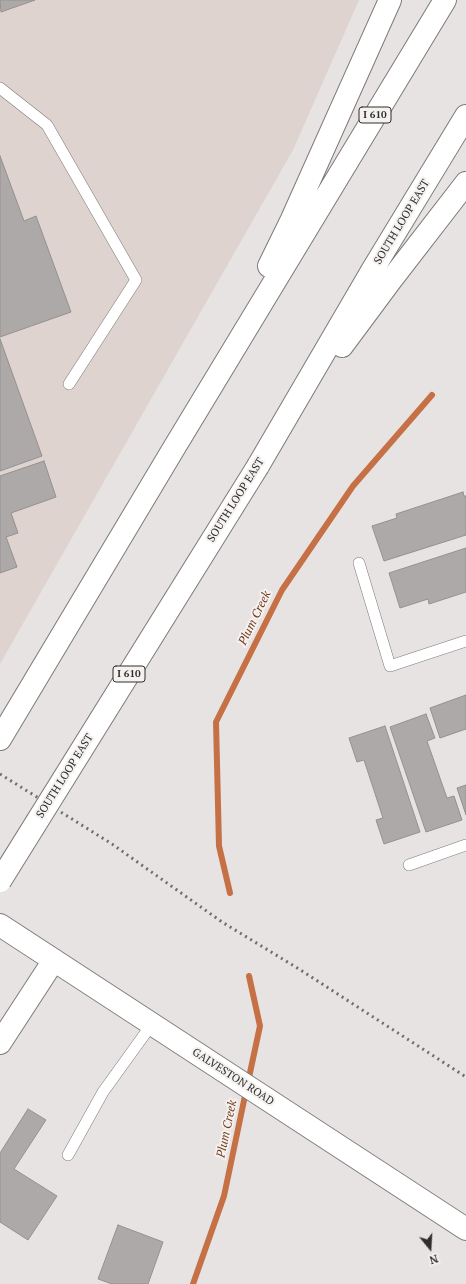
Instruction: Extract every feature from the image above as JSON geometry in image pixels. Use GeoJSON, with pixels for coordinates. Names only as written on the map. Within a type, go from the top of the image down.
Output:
{"type":"FeatureCollection","features":[{"type":"Feature","properties":{"kind":"main road"},"geometry":{"type":"LineString","coordinates":[[0,739],[174,448],[236,333],[299,224],[390,0]]}},
{"type":"Feature","properties":{"kind":"main road","name":"I 610"},"geometry":{"type":"LineString","coordinates":[[299,224],[445,0]]}},
{"type":"Feature","properties":{"kind":"main road","name":"SOUTH LOOP EAST"},"geometry":{"type":"LineString","coordinates":[[0,881],[258,466],[324,372],[382,275],[466,116]]}},
{"type":"Feature","properties":{"kind":"main road"},"geometry":{"type":"LineString","coordinates":[[382,275],[466,183]]}},
{"type":"Feature","properties":{"kind":"main road","name":"GALVESTON ROAD"},"geometry":{"type":"LineString","coordinates":[[0,925],[466,1229]]}},
{"type":"Feature","properties":{"kind":"main road"},"geometry":{"type":"LineString","coordinates":[[0,1043],[54,960]]}},
{"type":"Feature","properties":{"kind":"lane"},"geometry":{"type":"LineString","coordinates":[[0,88],[47,125],[136,280],[69,384]]}},
{"type":"Feature","properties":{"kind":"lane"},"geometry":{"type":"LineString","coordinates":[[359,563],[390,666],[466,640]]}},
{"type":"Feature","properties":{"kind":"lane"},"geometry":{"type":"LineString","coordinates":[[409,865],[466,845]]}},
{"type":"Feature","properties":{"kind":"lane"},"geometry":{"type":"LineString","coordinates":[[68,1155],[103,1092],[152,1024]]}},
{"type":"Feature","properties":{"kind":"shaded area"},"geometry":{"type":"Polygon","coordinates":[[[0,0],[359,0],[293,150],[0,664],[0,0]]]}},
{"type":"Feature","properties":{"kind":"building"},"geometry":{"type":"Polygon","coordinates":[[[0,0],[35,0],[1,12],[0,0]]]}},
{"type":"Feature","properties":{"kind":"building"},"geometry":{"type":"Polygon","coordinates":[[[0,156],[24,221],[36,216],[71,312],[0,337],[0,156]]]}},
{"type":"Feature","properties":{"kind":"building"},"geometry":{"type":"Polygon","coordinates":[[[0,339],[42,456],[0,471],[0,339]]]}},
{"type":"Feature","properties":{"kind":"building"},"geometry":{"type":"Polygon","coordinates":[[[44,461],[56,497],[11,513],[18,533],[6,537],[17,567],[0,573],[0,476],[44,461]]]}},
{"type":"Feature","properties":{"kind":"building"},"geometry":{"type":"Polygon","coordinates":[[[463,492],[464,496],[466,496],[466,535],[384,561],[372,526],[397,518],[396,514],[463,492]]]}},
{"type":"Feature","properties":{"kind":"building"},"geometry":{"type":"Polygon","coordinates":[[[466,548],[466,592],[429,604],[428,599],[400,608],[389,573],[466,548]]]}},
{"type":"Feature","properties":{"kind":"building"},"geometry":{"type":"Polygon","coordinates":[[[466,695],[466,729],[440,738],[430,708],[466,695]]]}},
{"type":"Feature","properties":{"kind":"building"},"geometry":{"type":"Polygon","coordinates":[[[426,714],[435,738],[427,741],[447,798],[454,796],[462,820],[426,832],[390,727],[426,714]]]}},
{"type":"Feature","properties":{"kind":"building"},"geometry":{"type":"Polygon","coordinates":[[[385,726],[420,832],[384,844],[376,820],[383,818],[364,760],[357,762],[349,738],[385,726]]]}},
{"type":"Feature","properties":{"kind":"building"},"geometry":{"type":"Polygon","coordinates":[[[466,785],[466,815],[457,788],[466,785]]]}},
{"type":"Feature","properties":{"kind":"building"},"geometry":{"type":"Polygon","coordinates":[[[28,1109],[46,1120],[14,1169],[57,1196],[28,1240],[0,1222],[0,1153],[28,1109]]]}},
{"type":"Feature","properties":{"kind":"building"},"geometry":{"type":"Polygon","coordinates":[[[118,1225],[163,1242],[148,1284],[112,1284],[98,1279],[118,1225]]]}},
{"type":"Feature","properties":{"kind":"waterway","name":"Plum Creek"},"geometry":{"type":"LineString","coordinates":[[230,893],[219,846],[216,722],[282,590],[353,486],[432,395]]}},
{"type":"Feature","properties":{"kind":"waterway","name":"Plum Creek"},"geometry":{"type":"LineString","coordinates":[[248,1082],[260,1026],[249,976]]}},
{"type":"Feature","properties":{"kind":"waterway","name":"Plum Creek"},"geometry":{"type":"LineString","coordinates":[[193,1284],[224,1196],[246,1091]]}},
{"type":"Feature","properties":{"kind":"railway"},"geometry":{"type":"LineString","coordinates":[[0,774],[112,844],[222,922],[299,969],[466,1077]]}}]}
